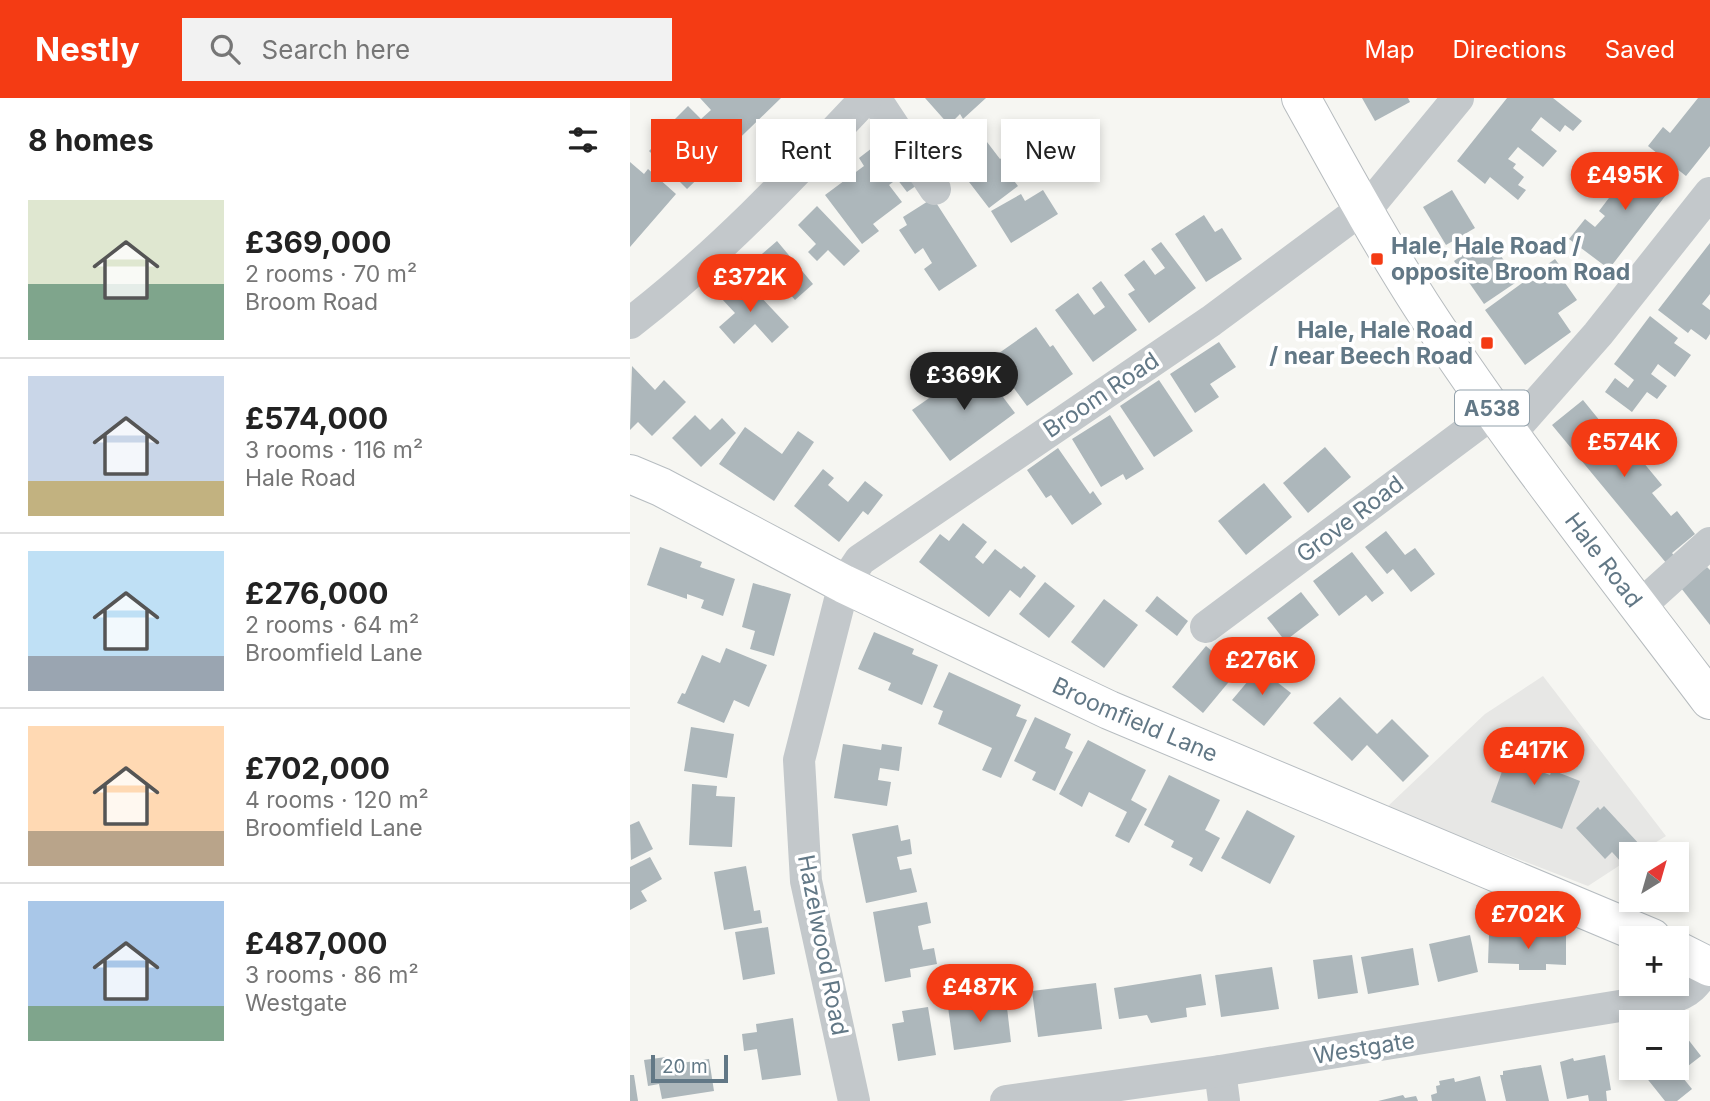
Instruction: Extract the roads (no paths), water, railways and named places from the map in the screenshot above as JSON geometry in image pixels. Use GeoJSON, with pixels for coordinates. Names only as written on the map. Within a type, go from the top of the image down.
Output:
{"type":"FeatureCollection","features":[{"type":"Feature","properties":{"kind":"main road","name":"Hale Road"},"geometry":{"type":"LineString","coordinates":[[1301,98],[1421,305],[1502,423],[1710,700]]}},
{"type":"Feature","properties":{"kind":"main road","name":"Broomfield Lane"},"geometry":{"type":"LineString","coordinates":[[630,474],[661,487],[844,584],[1110,710],[1623,926]]}},
{"type":"Feature","properties":{"kind":"street"},"geometry":{"type":"LineString","coordinates":[[630,323],[713,252],[797,171],[866,98]]}},
{"type":"Feature","properties":{"kind":"street"},"geometry":{"type":"LineString","coordinates":[[875,98],[935,189]]}},
{"type":"Feature","properties":{"kind":"street","name":"Broom Road"},"geometry":{"type":"LineString","coordinates":[[844,584],[860,560],[1211,321],[1363,209],[1388,187],[1458,98]]}},
{"type":"Feature","properties":{"kind":"street","name":"Grove Road"},"geometry":{"type":"LineString","coordinates":[[1206,627],[1502,423],[1538,405],[1710,193]]}},
{"type":"Feature","properties":{"kind":"street"},"geometry":{"type":"LineString","coordinates":[[1640,606],[1710,543]]}},
{"type":"Feature","properties":{"kind":"street","name":"Hazelwood Road"},"geometry":{"type":"LineString","coordinates":[[844,584],[820,669],[799,760],[806,881],[855,1101]]}},
{"type":"Feature","properties":{"kind":"street","name":"Westgate"},"geometry":{"type":"LineString","coordinates":[[1006,1101],[1222,1086],[1669,998],[1690,990],[1698,961]]}},
{"type":"Feature","properties":{"kind":"place","name":"Hale, Hale Road / opposite Broom Road"},"geometry":{"type":"Point","coordinates":[1377,259]}},
{"type":"Feature","properties":{"kind":"place","name":"Hale, Hale Road / near Beech Road"},"geometry":{"type":"Point","coordinates":[1487,343]}}]}
